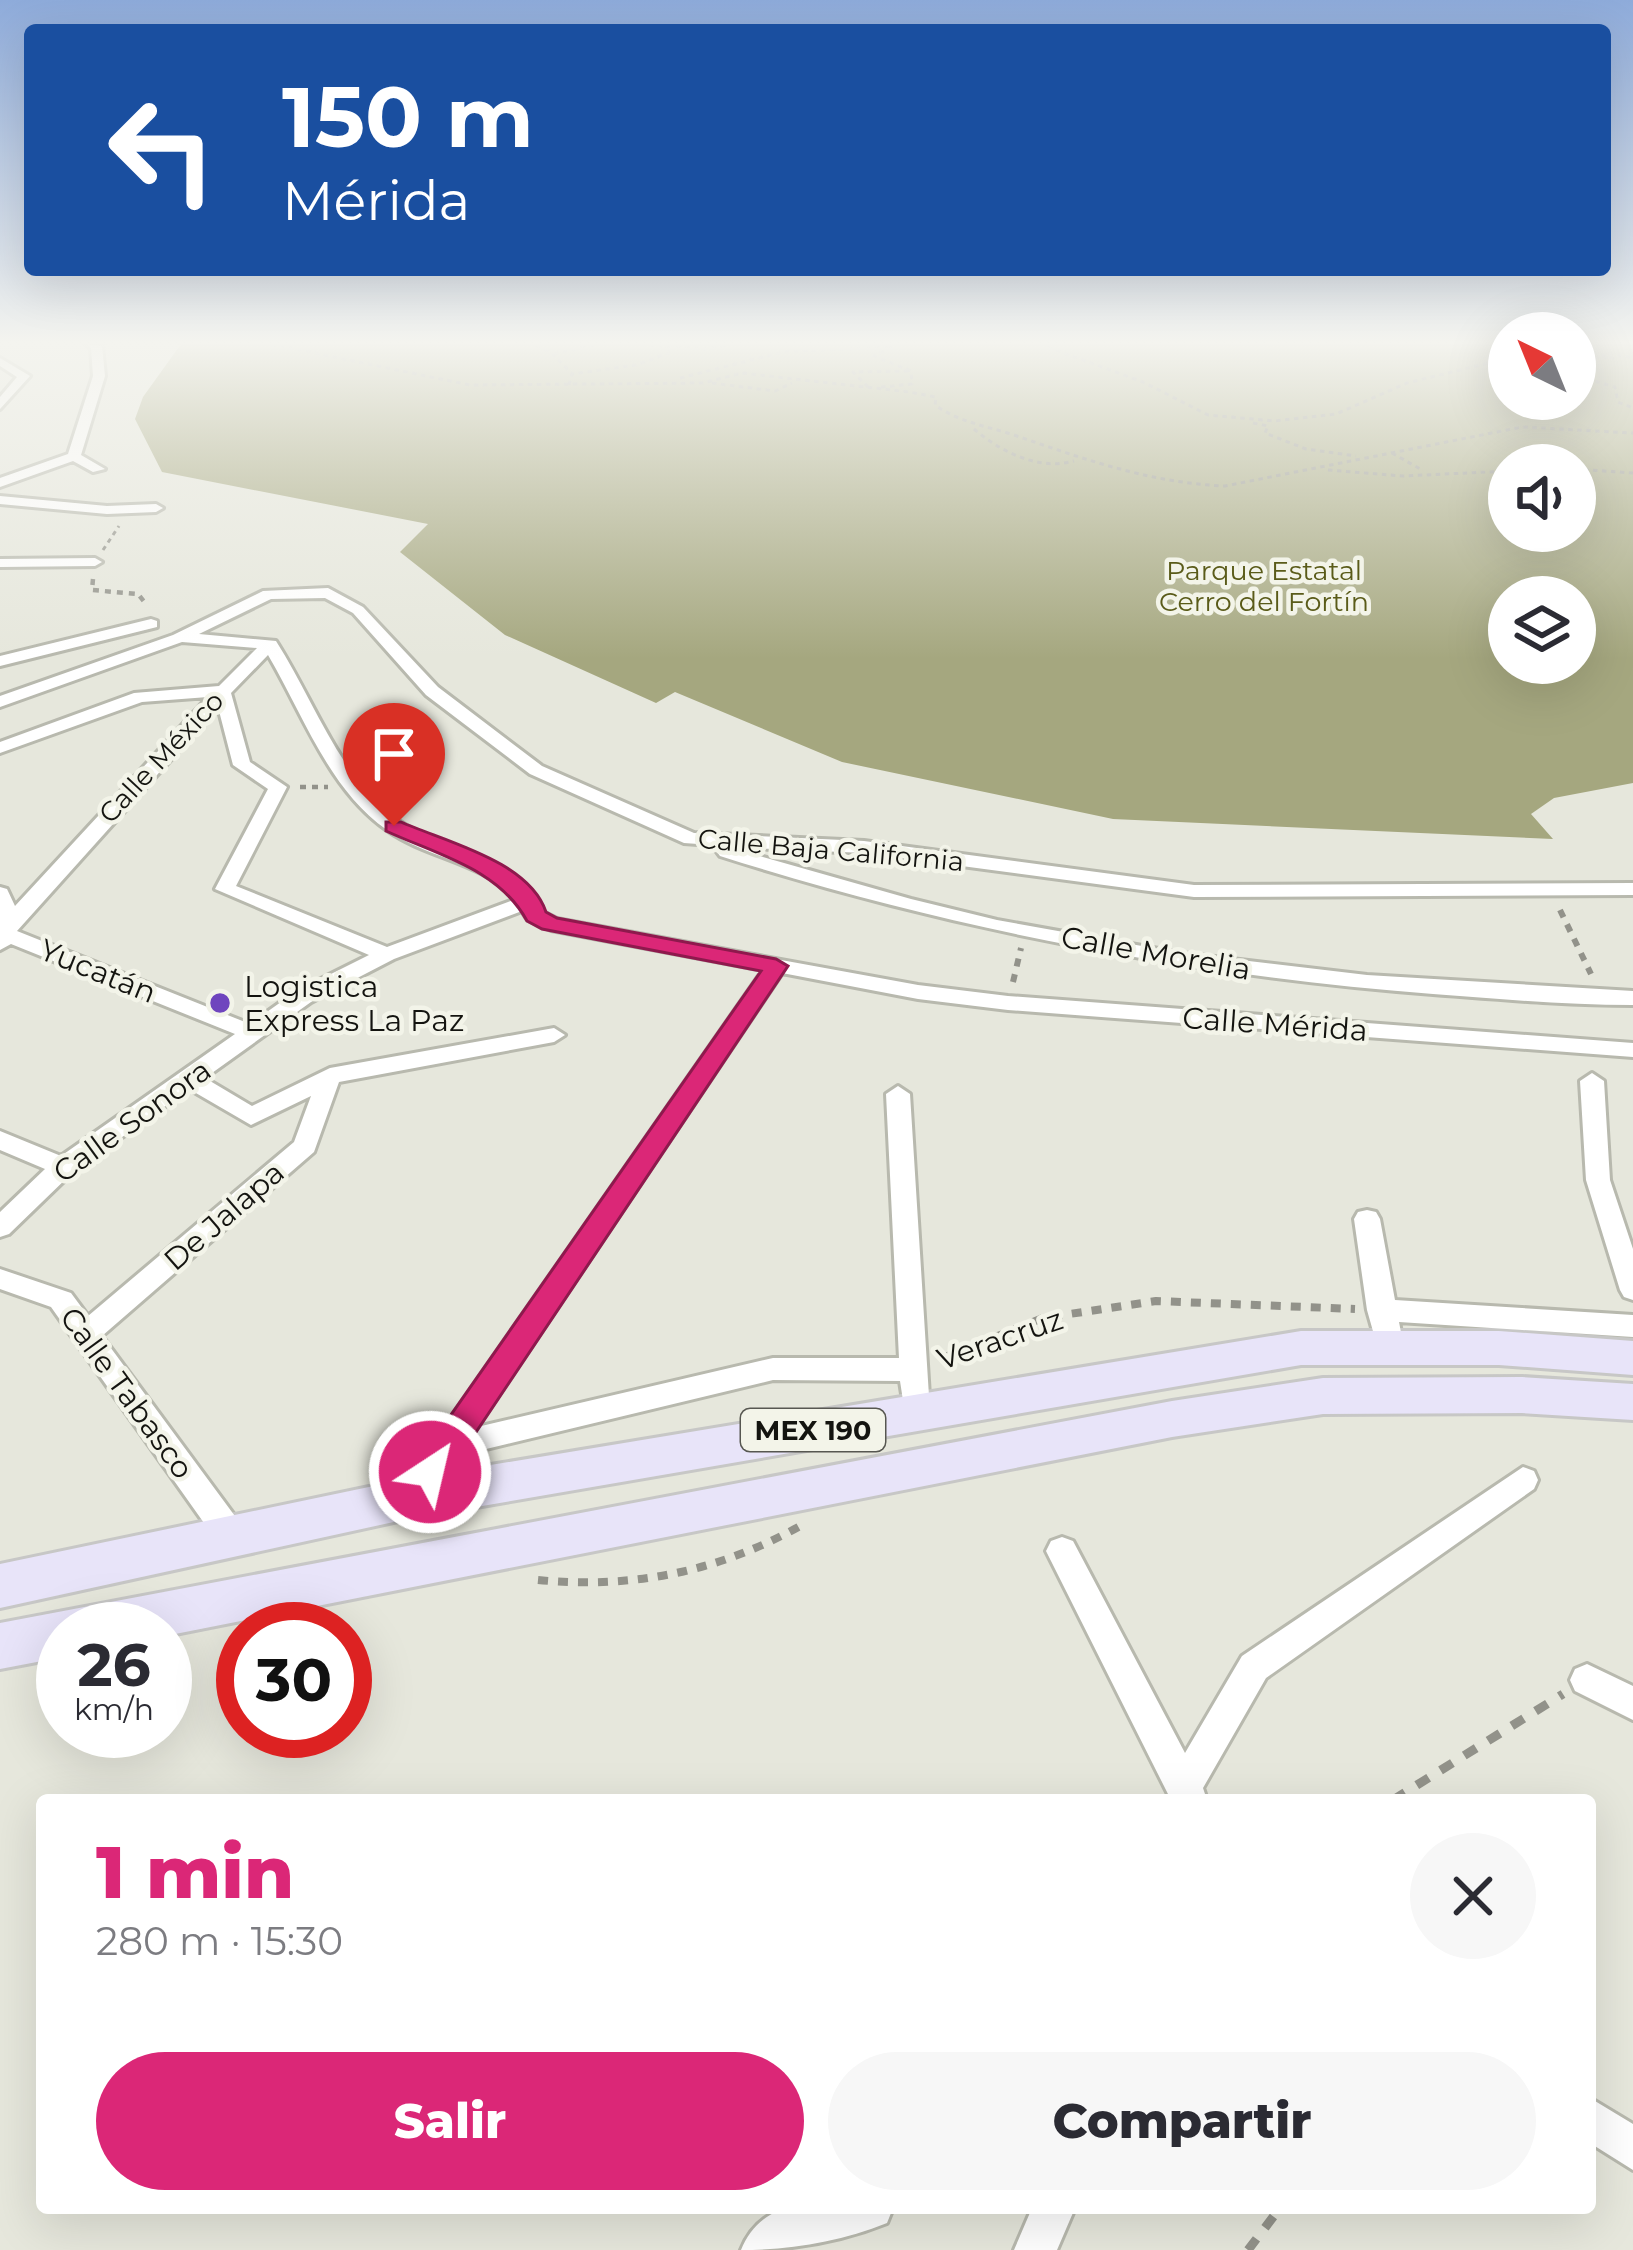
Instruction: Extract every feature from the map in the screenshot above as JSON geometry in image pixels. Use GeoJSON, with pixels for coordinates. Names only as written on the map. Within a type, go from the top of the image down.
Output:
{"type":"FeatureCollection","features":[{"type":"Feature","properties":{"kind":"main road","name":"MEX 190"},"geometry":{"type":"LineString","coordinates":[[0,1586],[915,1391],[1301,1348],[1386,1329],[1499,1348],[1633,1358]]}},
{"type":"Feature","properties":{"kind":"main road","name":"MEX 190"},"geometry":{"type":"LineString","coordinates":[[192,1609],[1280,1402],[1323,1396],[1500,1395],[1633,1402]]}},
{"type":"Feature","properties":{"kind":"main road"},"geometry":{"type":"LineString","coordinates":[[0,1646],[36,1639]]}},
{"type":"Feature","properties":{"kind":"street"},"geometry":{"type":"LineString","coordinates":[[74,457],[76,449]]}},
{"type":"Feature","properties":{"kind":"street"},"geometry":{"type":"LineString","coordinates":[[0,483],[74,457],[98,469]]}},
{"type":"Feature","properties":{"kind":"street"},"geometry":{"type":"LineString","coordinates":[[0,500],[156,508]]}},
{"type":"Feature","properties":{"kind":"street"},"geometry":{"type":"LineString","coordinates":[[0,563],[95,562]]}},
{"type":"Feature","properties":{"kind":"street","name":"Calle Baja California"},"geometry":{"type":"LineString","coordinates":[[0,702],[178,638],[268,594],[291,590],[344,599],[432,691],[536,770],[691,839],[865,848],[1194,891],[1633,889]]}},
{"type":"Feature","properties":{"kind":"street"},"geometry":{"type":"LineString","coordinates":[[0,661],[151,624]]}},
{"type":"Feature","properties":{"kind":"street"},"geometry":{"type":"LineString","coordinates":[[178,638],[270,644]]}},
{"type":"Feature","properties":{"kind":"street"},"geometry":{"type":"LineString","coordinates":[[0,642],[69,641]]}},
{"type":"Feature","properties":{"kind":"street","name":"Calle México"},"geometry":{"type":"LineString","coordinates":[[7,934],[154,759],[184,735],[270,644]]}},
{"type":"Feature","properties":{"kind":"street","name":"Calle Mérida"},"geometry":{"type":"LineString","coordinates":[[270,644],[351,787],[394,826],[508,878],[530,901],[535,916],[551,924],[918,992],[1008,1003],[1633,1050]]}},
{"type":"Feature","properties":{"kind":"street"},"geometry":{"type":"LineString","coordinates":[[0,748],[140,698],[222,691],[242,765],[278,787],[225,889],[387,954]]}},
{"type":"Feature","properties":{"kind":"street","name":"Calle Morelia"},"geometry":{"type":"LineString","coordinates":[[691,839],[850,893],[1025,931],[1310,980],[1633,998]]}},
{"type":"Feature","properties":{"kind":"street"},"geometry":{"type":"LineString","coordinates":[[0,893],[7,934]]}},
{"type":"Feature","properties":{"kind":"street","name":"Calle Sonora"},"geometry":{"type":"LineString","coordinates":[[0,1227],[63,1167],[302,997],[387,954],[530,901]]}},
{"type":"Feature","properties":{"kind":"street","name":"Yucatán"},"geometry":{"type":"LineString","coordinates":[[7,934],[255,1034]]}},
{"type":"Feature","properties":{"kind":"street"},"geometry":{"type":"LineString","coordinates":[[412,1498],[776,966]]}},
{"type":"Feature","properties":{"kind":"street"},"geometry":{"type":"LineString","coordinates":[[190,1079],[251,1117],[330,1076],[554,1035]]}},
{"type":"Feature","properties":{"kind":"street","name":"De Jalapa"},"geometry":{"type":"LineString","coordinates":[[87,1334],[305,1146],[330,1076]]}},
{"type":"Feature","properties":{"kind":"street"},"geometry":{"type":"LineString","coordinates":[[1592,1081],[1598,1180],[1633,1290]]}},
{"type":"Feature","properties":{"kind":"street"},"geometry":{"type":"LineString","coordinates":[[898,1094],[915,1391]]}},
{"type":"Feature","properties":{"kind":"street"},"geometry":{"type":"LineString","coordinates":[[0,1141],[63,1167]]}},
{"type":"Feature","properties":{"kind":"street"},"geometry":{"type":"LineString","coordinates":[[1367,1219],[1386,1329],[1633,1325]]}},
{"type":"Feature","properties":{"kind":"street","name":"Calle Tabasco"},"geometry":{"type":"LineString","coordinates":[[0,1279],[61,1300],[232,1537]]}},
{"type":"Feature","properties":{"kind":"street","name":"Veracruz"},"geometry":{"type":"LineString","coordinates":[[448,1447],[773,1369],[915,1391]]}},
{"type":"Feature","properties":{"kind":"street"},"geometry":{"type":"LineString","coordinates":[[1188,1794],[1255,1667],[1523,1480]]}},
{"type":"Feature","properties":{"kind":"street"},"geometry":{"type":"LineString","coordinates":[[1063,1551],[1188,1794]]}},
{"type":"Feature","properties":{"kind":"street"},"geometry":{"type":"LineString","coordinates":[[1587,1680],[1633,1704]]}},
{"type":"Feature","properties":{"kind":"street"},"geometry":{"type":"LineString","coordinates":[[1596,2122],[1633,2149]]}},
{"type":"Feature","properties":{"kind":"street"},"geometry":{"type":"LineString","coordinates":[[762,2250],[782,2230],[847,2214]]}},
{"type":"Feature","properties":{"kind":"street"},"geometry":{"type":"LineString","coordinates":[[1035,2250],[1051,2214]]}},
{"type":"Feature","properties":{"kind":"path"},"geometry":{"type":"LineString","coordinates":[[1002,449],[1054,466],[1077,460]]}},
{"type":"Feature","properties":{"kind":"path"},"geometry":{"type":"LineString","coordinates":[[1050,449],[1184,487],[1225,487],[1408,449]]}},
{"type":"Feature","properties":{"kind":"path"},"geometry":{"type":"LineString","coordinates":[[1301,449],[1308,455],[1371,457]]}},
{"type":"Feature","properties":{"kind":"path"},"geometry":{"type":"LineString","coordinates":[[1392,452],[1425,472]]}},
{"type":"Feature","properties":{"kind":"path"},"geometry":{"type":"LineString","coordinates":[[1596,467],[1633,473]]}},
{"type":"Feature","properties":{"kind":"path"},"geometry":{"type":"LineString","coordinates":[[1319,468],[1380,476],[1488,471]]}},
{"type":"Feature","properties":{"kind":"path"},"geometry":{"type":"LineString","coordinates":[[131,508],[95,562],[92,590],[138,594],[151,624]]}},
{"type":"Feature","properties":{"kind":"path"},"geometry":{"type":"LineString","coordinates":[[278,787],[351,787]]}},
{"type":"Feature","properties":{"kind":"path"},"geometry":{"type":"LineString","coordinates":[[1548,887],[1603,998]]}},
{"type":"Feature","properties":{"kind":"path"},"geometry":{"type":"LineString","coordinates":[[1008,1003],[1025,931]]}},
{"type":"Feature","properties":{"kind":"path","name":"Veracruz"},"geometry":{"type":"LineString","coordinates":[[915,1391],[1042,1318],[1156,1301],[1386,1329]]}},
{"type":"Feature","properties":{"kind":"path"},"geometry":{"type":"LineString","coordinates":[[517,1577],[592,1587],[639,1578],[756,1555],[809,1521]]}},
{"type":"Feature","properties":{"kind":"path"},"geometry":{"type":"LineString","coordinates":[[1403,1794],[1587,1680]]}},
{"type":"Feature","properties":{"kind":"path"},"geometry":{"type":"LineString","coordinates":[[1248,2250],[1275,2214]]}},
{"type":"Feature","properties":{"kind":"green space","name":"Parque Estatal Cerro del Fortín"},"geometry":{"type":"Polygon","coordinates":[[[150,449],[1488,449],[1488,552],[1596,552],[1596,449],[1633,449],[1633,783],[1554,798],[1531,814],[1553,839],[1113,819],[842,762],[675,692],[656,703],[505,635],[400,552],[428,524],[162,472],[150,449]]]}},
{"type":"Feature","properties":{"kind":"place","name":"Logistica Express La Paz"},"geometry":{"type":"Point","coordinates":[220,1003]}},
{"type":"Feature","properties":{"kind":"route"},"geometry":{"type":"LineString","coordinates":[[394,826],[508,878],[530,901],[535,916],[551,924],[776,966],[430,1472]]}}]}
